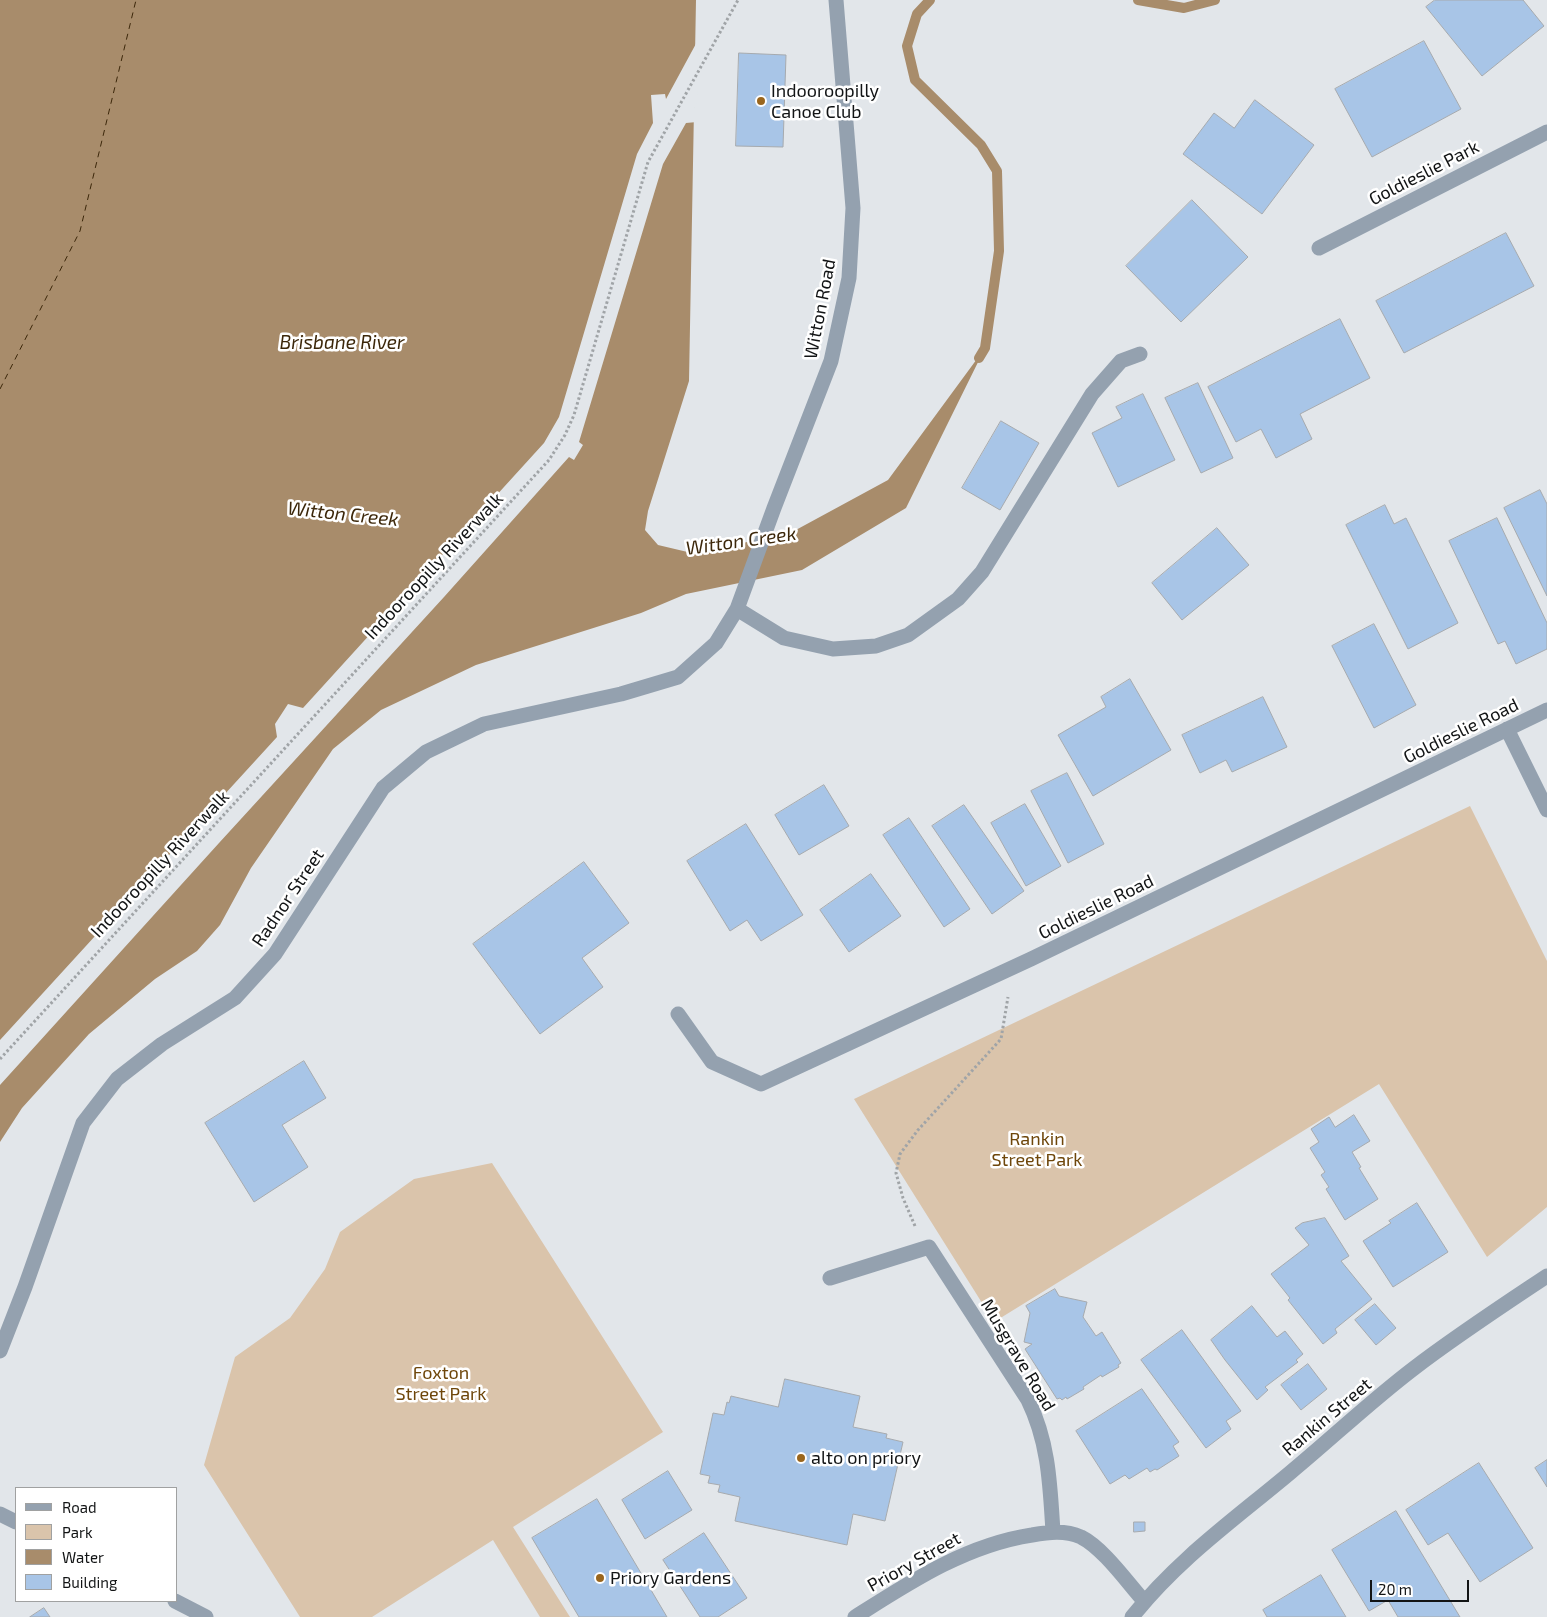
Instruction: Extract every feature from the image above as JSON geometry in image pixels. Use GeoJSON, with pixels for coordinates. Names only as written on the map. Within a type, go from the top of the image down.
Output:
{"type":"FeatureCollection","features":[{"type":"Feature","properties":{"kind":"street","name":"Witton Road"},"geometry":{"type":"LineString","coordinates":[[737,609],[831,361],[849,278],[853,208],[836,0]]}},
{"type":"Feature","properties":{"kind":"street","name":"Goldieslie Park"},"geometry":{"type":"LineString","coordinates":[[1319,248],[1547,132]]}},
{"type":"Feature","properties":{"kind":"street"},"geometry":{"type":"LineString","coordinates":[[737,609],[784,638],[833,649],[876,646],[908,634],[958,600],[982,572],[1092,394],[1121,361],[1140,354]]}},
{"type":"Feature","properties":{"kind":"street","name":"Radnor Street"},"geometry":{"type":"LineString","coordinates":[[0,1351],[25,1287],[83,1122],[117,1079],[162,1044],[235,998],[275,954],[383,788],[426,752],[484,724],[621,694],[678,677],[716,643],[737,609]]}},
{"type":"Feature","properties":{"kind":"street","name":"Goldieslie Road"},"geometry":{"type":"LineString","coordinates":[[678,1014],[712,1062],[761,1084],[1032,958],[1547,710]]}},
{"type":"Feature","properties":{"kind":"street"},"geometry":{"type":"LineString","coordinates":[[1507,729],[1547,810]]}},
{"type":"Feature","properties":{"kind":"street"},"geometry":{"type":"LineString","coordinates":[[830,1278],[929,1247]]}},
{"type":"Feature","properties":{"kind":"street","name":"Musgrave Road"},"geometry":{"type":"LineString","coordinates":[[929,1247],[1035,1414],[1040,1427],[1049,1469],[1053,1532]]}},
{"type":"Feature","properties":{"kind":"street","name":"Rankin Street"},"geometry":{"type":"LineString","coordinates":[[1144,1601],[1198,1547],[1291,1472],[1401,1378],[1547,1276]]}},
{"type":"Feature","properties":{"kind":"street"},"geometry":{"type":"LineString","coordinates":[[0,1514],[15,1522]]}},
{"type":"Feature","properties":{"kind":"street"},"geometry":{"type":"LineString","coordinates":[[1053,1532],[1067,1533],[1080,1537],[1092,1544],[1144,1601],[1132,1617]]}},
{"type":"Feature","properties":{"kind":"street","name":"Priory Street"},"geometry":{"type":"LineString","coordinates":[[854,1617],[948,1561],[1002,1541],[1053,1532]]}},
{"type":"Feature","properties":{"kind":"street"},"geometry":{"type":"LineString","coordinates":[[177,1602],[206,1617]]}},
{"type":"Feature","properties":{"kind":"path","name":"Indooroopilly Riverwalk"},"geometry":{"type":"LineString","coordinates":[[0,1059],[549,460],[566,435],[574,415],[648,162],[738,0]]}},
{"type":"Feature","properties":{"kind":"path"},"geometry":{"type":"LineString","coordinates":[[929,1247],[914,1224],[903,1198],[896,1173],[900,1154],[918,1130],[1001,1039],[1010,990],[1032,958]]}},
{"type":"Feature","properties":{"kind":"green space","name":"Rankin Street Park"},"geometry":{"type":"Polygon","coordinates":[[[1470,806],[1547,961],[1547,1207],[1487,1257],[1379,1084],[994,1322],[854,1099],[1470,806]]]}},
{"type":"Feature","properties":{"kind":"green space","name":"Foxton Street Park"},"geometry":{"type":"Polygon","coordinates":[[[492,1163],[663,1432],[513,1527],[570,1617],[540,1617],[493,1540],[372,1617],[300,1617],[204,1465],[235,1357],[290,1318],[325,1269],[340,1232],[414,1179],[492,1163]]]}},
{"type":"Feature","properties":{"kind":"water","name":"Brisbane River"},"geometry":{"type":"Polygon","coordinates":[[[0,0],[696,0],[689,381],[648,511],[645,530],[658,545],[696,554],[794,531],[888,480],[985,348],[906,508],[802,570],[686,594],[641,613],[476,665],[381,710],[333,749],[251,868],[220,925],[197,951],[155,979],[89,1034],[22,1108],[0,1142],[0,0]]]}},
{"type":"Feature","properties":{"kind":"pier"},"geometry":{"type":"Polygon","coordinates":[[[698,40],[697,103],[694,108],[697,109],[697,122],[686,123],[663,164],[579,442],[583,445],[574,460],[569,457],[0,1085],[0,1040],[277,737],[275,724],[288,704],[303,708],[544,443],[559,417],[637,154],[653,123],[651,95],[665,94],[666,99],[698,40]]]}},
{"type":"Feature","properties":{"kind":"building"},"geometry":{"type":"Polygon","coordinates":[[[1435,0],[1523,0],[1544,26],[1482,76],[1426,7],[1435,0]]]}},
{"type":"Feature","properties":{"kind":"building"},"geometry":{"type":"Polygon","coordinates":[[[1424,41],[1461,109],[1372,157],[1335,89],[1424,41]]]}},
{"type":"Feature","properties":{"kind":"building","name":"Indooroopilly Canoe Club"},"geometry":{"type":"Polygon","coordinates":[[[739,53],[786,55],[783,147],[736,146],[739,53]]]}},
{"type":"Feature","properties":{"kind":"building"},"geometry":{"type":"Polygon","coordinates":[[[1255,100],[1314,145],[1262,214],[1183,154],[1214,113],[1234,128],[1255,100]]]}},
{"type":"Feature","properties":{"kind":"building"},"geometry":{"type":"Polygon","coordinates":[[[1192,200],[1248,257],[1181,322],[1126,266],[1192,200]]]}},
{"type":"Feature","properties":{"kind":"building"},"geometry":{"type":"Polygon","coordinates":[[[1506,233],[1534,286],[1404,353],[1376,301],[1506,233]]]}},
{"type":"Feature","properties":{"kind":"building"},"geometry":{"type":"Polygon","coordinates":[[[1340,319],[1370,378],[1300,414],[1312,439],[1276,458],[1261,429],[1236,442],[1208,387],[1340,319]]]}},
{"type":"Feature","properties":{"kind":"building"},"geometry":{"type":"Polygon","coordinates":[[[1198,383],[1233,458],[1201,473],[1165,398],[1198,383]]]}},
{"type":"Feature","properties":{"kind":"building"},"geometry":{"type":"Polygon","coordinates":[[[1143,394],[1175,460],[1118,487],[1092,433],[1122,418],[1116,407],[1143,394]]]}},
{"type":"Feature","properties":{"kind":"building"},"geometry":{"type":"Polygon","coordinates":[[[1001,421],[1039,443],[1000,510],[962,488],[1001,421]]]}},
{"type":"Feature","properties":{"kind":"building"},"geometry":{"type":"Polygon","coordinates":[[[1540,490],[1547,504],[1547,596],[1504,508],[1540,490]]]}},
{"type":"Feature","properties":{"kind":"building"},"geometry":{"type":"Polygon","coordinates":[[[1385,505],[1394,524],[1406,518],[1458,623],[1408,649],[1346,525],[1385,505]]]}},
{"type":"Feature","properties":{"kind":"building"},"geometry":{"type":"Polygon","coordinates":[[[1497,518],[1547,623],[1547,649],[1516,664],[1505,641],[1498,644],[1449,541],[1497,518]]]}},
{"type":"Feature","properties":{"kind":"building"},"geometry":{"type":"Polygon","coordinates":[[[1217,528],[1249,565],[1182,620],[1152,583],[1217,528]]]}},
{"type":"Feature","properties":{"kind":"building"},"geometry":{"type":"Polygon","coordinates":[[[1374,624],[1416,705],[1374,728],[1332,646],[1374,624]]]}},
{"type":"Feature","properties":{"kind":"building"},"geometry":{"type":"Polygon","coordinates":[[[1130,679],[1171,750],[1093,796],[1058,735],[1106,707],[1101,697],[1130,679]]]}},
{"type":"Feature","properties":{"kind":"building"},"geometry":{"type":"Polygon","coordinates":[[[1263,697],[1287,747],[1232,772],[1226,760],[1200,773],[1182,735],[1263,697]]]}},
{"type":"Feature","properties":{"kind":"building"},"geometry":{"type":"Polygon","coordinates":[[[1067,773],[1104,844],[1068,863],[1031,791],[1067,773]]]}},
{"type":"Feature","properties":{"kind":"building"},"geometry":{"type":"Polygon","coordinates":[[[824,785],[849,826],[799,855],[775,815],[824,785]]]}},
{"type":"Feature","properties":{"kind":"building"},"geometry":{"type":"Polygon","coordinates":[[[1025,804],[1061,866],[1026,886],[991,823],[1025,804]]]}},
{"type":"Feature","properties":{"kind":"building"},"geometry":{"type":"Polygon","coordinates":[[[964,805],[1024,891],[992,914],[932,826],[964,805]]]}},
{"type":"Feature","properties":{"kind":"building"},"geometry":{"type":"Polygon","coordinates":[[[909,818],[970,909],[944,927],[883,835],[909,818]]]}},
{"type":"Feature","properties":{"kind":"building"},"geometry":{"type":"Polygon","coordinates":[[[746,824],[803,915],[761,941],[747,920],[730,931],[687,861],[746,824]]]}},
{"type":"Feature","properties":{"kind":"building"},"geometry":{"type":"Polygon","coordinates":[[[584,862],[629,923],[582,958],[603,987],[540,1034],[473,944],[584,862]]]}},
{"type":"Feature","properties":{"kind":"building"},"geometry":{"type":"Polygon","coordinates":[[[871,874],[901,916],[849,952],[820,910],[871,874]]]}},
{"type":"Feature","properties":{"kind":"building"},"geometry":{"type":"Polygon","coordinates":[[[304,1061],[326,1098],[282,1125],[308,1167],[254,1202],[205,1123],[304,1061]]]}},
{"type":"Feature","properties":{"kind":"building"},"geometry":{"type":"Polygon","coordinates":[[[1354,1115],[1370,1141],[1352,1152],[1361,1167],[1359,1168],[1378,1199],[1345,1220],[1326,1189],[1329,1187],[1321,1175],[1325,1172],[1310,1148],[1319,1142],[1311,1129],[1329,1117],[1335,1127],[1354,1115]]]}},
{"type":"Feature","properties":{"kind":"building"},"geometry":{"type":"Polygon","coordinates":[[[1417,1203],[1448,1252],[1393,1287],[1363,1241],[1417,1203]]]}},
{"type":"Feature","properties":{"kind":"building"},"geometry":{"type":"Polygon","coordinates":[[[1325,1218],[1349,1256],[1341,1261],[1372,1299],[1335,1329],[1337,1333],[1323,1344],[1288,1300],[1290,1298],[1271,1274],[1309,1245],[1295,1228],[1302,1223],[1325,1218]]]}},
{"type":"Feature","properties":{"kind":"building"},"geometry":{"type":"Polygon","coordinates":[[[1055,1289],[1059,1296],[1087,1302],[1083,1317],[1096,1336],[1102,1332],[1121,1363],[1118,1365],[1119,1367],[1102,1377],[1101,1375],[1083,1387],[1084,1389],[1062,1400],[1060,1398],[1057,1399],[1025,1349],[1032,1344],[1024,1342],[1030,1313],[1026,1306],[1055,1289]]]}},
{"type":"Feature","properties":{"kind":"building"},"geometry":{"type":"Polygon","coordinates":[[[1375,1304],[1396,1328],[1376,1345],[1355,1320],[1375,1304]]]}},
{"type":"Feature","properties":{"kind":"building"},"geometry":{"type":"Polygon","coordinates":[[[1252,1306],[1277,1337],[1285,1331],[1303,1354],[1296,1360],[1298,1362],[1265,1387],[1268,1390],[1257,1400],[1211,1340],[1252,1306]]]}},
{"type":"Feature","properties":{"kind":"building"},"geometry":{"type":"Polygon","coordinates":[[[1182,1330],[1241,1411],[1226,1421],[1231,1429],[1206,1448],[1141,1360],[1182,1330]]]}},
{"type":"Feature","properties":{"kind":"building"},"geometry":{"type":"Polygon","coordinates":[[[1308,1364],[1327,1389],[1301,1410],[1281,1385],[1308,1364]]]}},
{"type":"Feature","properties":{"kind":"building","name":"alto on priory"},"geometry":{"type":"Polygon","coordinates":[[[785,1379],[860,1396],[853,1427],[887,1434],[886,1438],[903,1442],[885,1521],[853,1514],[847,1545],[735,1521],[740,1497],[718,1492],[720,1485],[708,1483],[710,1476],[700,1474],[713,1413],[724,1415],[727,1402],[729,1403],[731,1396],[778,1407],[785,1379]]]}},
{"type":"Feature","properties":{"kind":"building"},"geometry":{"type":"Polygon","coordinates":[[[1142,1389],[1179,1442],[1173,1446],[1179,1456],[1157,1470],[1155,1469],[1150,1472],[1147,1468],[1129,1479],[1125,1475],[1110,1484],[1076,1431],[1142,1389]]]}},
{"type":"Feature","properties":{"kind":"building"},"geometry":{"type":"Polygon","coordinates":[[[1547,1460],[1547,1487],[1535,1468],[1547,1460]]]}},
{"type":"Feature","properties":{"kind":"building"},"geometry":{"type":"Polygon","coordinates":[[[1479,1463],[1533,1548],[1480,1582],[1448,1533],[1428,1545],[1406,1510],[1479,1463]]]}},
{"type":"Feature","properties":{"kind":"building"},"geometry":{"type":"Polygon","coordinates":[[[668,1471],[692,1510],[645,1539],[622,1500],[668,1471]]]}},
{"type":"Feature","properties":{"kind":"building","name":"Priory Gardens"},"geometry":{"type":"Polygon","coordinates":[[[597,1499],[667,1617],[579,1617],[532,1538],[597,1499]]]}},
{"type":"Feature","properties":{"kind":"building"},"geometry":{"type":"Polygon","coordinates":[[[1396,1511],[1460,1617],[1398,1617],[1388,1600],[1369,1611],[1332,1550],[1396,1511]]]}},
{"type":"Feature","properties":{"kind":"building"},"geometry":{"type":"Polygon","coordinates":[[[1134,1522],[1145,1522],[1145,1531],[1134,1532],[1134,1522]]]}},
{"type":"Feature","properties":{"kind":"building"},"geometry":{"type":"Polygon","coordinates":[[[704,1533],[747,1598],[718,1617],[700,1617],[663,1560],[704,1533]]]}},
{"type":"Feature","properties":{"kind":"building"},"geometry":{"type":"Polygon","coordinates":[[[1321,1575],[1346,1617],[1267,1617],[1263,1610],[1321,1575]]]}},
{"type":"Feature","properties":{"kind":"building"},"geometry":{"type":"Polygon","coordinates":[[[44,1608],[50,1617],[30,1617],[44,1608]]]}},
{"type":"Feature","properties":{"kind":"waterway","name":"Witton Creek"},"geometry":{"type":"LineString","coordinates":[[930,0],[917,14],[907,46],[915,80],[981,145],[997,171],[999,251],[985,348],[979,358]]}},
{"type":"Feature","properties":{"kind":"waterway","name":"Witton Creek"},"geometry":{"type":"LineString","coordinates":[[1138,0],[1184,8],[1215,0]]}},
{"type":"Feature","properties":{"kind":"ferry route"},"geometry":{"type":"LineString","coordinates":[[0,389],[80,231],[136,0]]}},
{"type":"Feature","properties":{"kind":"place","name":"Indooroopilly Canoe Club"},"geometry":{"type":"Point","coordinates":[761,101]}},
{"type":"Feature","properties":{"kind":"place","name":"alto on priory"},"geometry":{"type":"Point","coordinates":[801,1458]}},
{"type":"Feature","properties":{"kind":"place","name":"Priory Gardens"},"geometry":{"type":"Point","coordinates":[600,1578]}}]}
